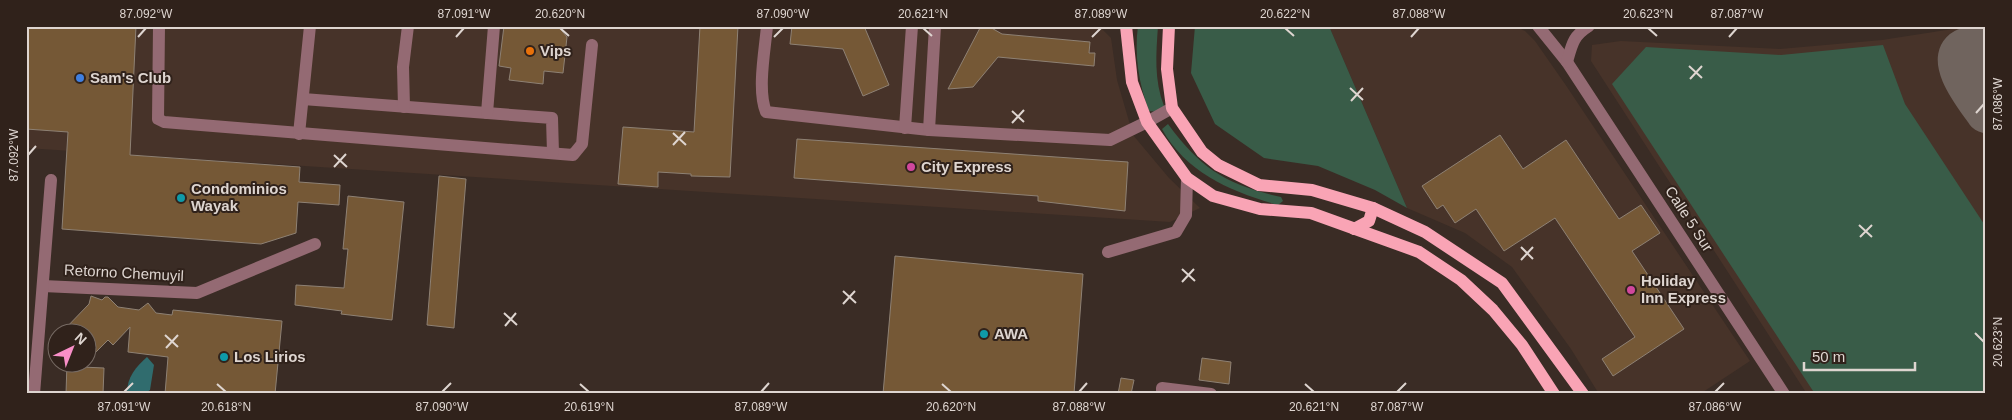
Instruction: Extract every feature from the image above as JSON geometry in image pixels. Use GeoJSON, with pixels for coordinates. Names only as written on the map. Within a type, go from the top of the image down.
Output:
{"type":"FeatureCollection","features":[{"type":"Feature","properties":{"kind":"main road"},"geometry":{"type":"LineString","coordinates":[[1126,26],[1132,82],[1148,122],[1187,178],[1213,196],[1260,209],[1312,213],[1419,252],[1461,280],[1493,310],[1516,338],[1554,394]]}},
{"type":"Feature","properties":{"kind":"main road"},"geometry":{"type":"LineString","coordinates":[[1169,26],[1167,69],[1172,108],[1202,152],[1218,165],[1259,185],[1312,190],[1373,208],[1425,232],[1502,284],[1583,394]]}},
{"type":"Feature","properties":{"kind":"main road"},"geometry":{"type":"LineString","coordinates":[[1354,229],[1369,221],[1373,208]]}},
{"type":"Feature","properties":{"kind":"street"},"geometry":{"type":"LineString","coordinates":[[159,26],[158,119],[164,122],[573,155],[582,144],[592,45]]}},
{"type":"Feature","properties":{"kind":"street"},"geometry":{"type":"LineString","coordinates":[[299,134],[310,26]]}},
{"type":"Feature","properties":{"kind":"street"},"geometry":{"type":"LineString","coordinates":[[404,106],[403,67],[408,26]]}},
{"type":"Feature","properties":{"kind":"street"},"geometry":{"type":"LineString","coordinates":[[487,113],[494,26]]}},
{"type":"Feature","properties":{"kind":"street"},"geometry":{"type":"LineString","coordinates":[[767,26],[762,88],[763,105],[766,112],[929,130],[1110,140],[1172,108]]}},
{"type":"Feature","properties":{"kind":"street"},"geometry":{"type":"LineString","coordinates":[[905,128],[912,26]]}},
{"type":"Feature","properties":{"kind":"street"},"geometry":{"type":"LineString","coordinates":[[929,130],[935,26]]}},
{"type":"Feature","properties":{"kind":"street","name":"Calle 5 Sur"},"geometry":{"type":"LineString","coordinates":[[1538,26],[1567,62],[1784,394]]}},
{"type":"Feature","properties":{"kind":"street"},"geometry":{"type":"LineString","coordinates":[[1567,62],[1572,43],[1578,33],[1589,26]]}},
{"type":"Feature","properties":{"kind":"street"},"geometry":{"type":"LineString","coordinates":[[303,99],[552,118],[553,153]]}},
{"type":"Feature","properties":{"kind":"street"},"geometry":{"type":"LineString","coordinates":[[1108,252],[1176,232],[1186,215],[1187,178]]}},
{"type":"Feature","properties":{"kind":"street"},"geometry":{"type":"LineString","coordinates":[[34,394],[51,180]]}},
{"type":"Feature","properties":{"kind":"street","name":"Retorno Chemuyil"},"geometry":{"type":"LineString","coordinates":[[43,286],[196,293],[315,244]]}},
{"type":"Feature","properties":{"kind":"street"},"geometry":{"type":"LineString","coordinates":[[1162,391],[1211,394]]}},
{"type":"Feature","properties":{"kind":"shaded area"},"geometry":{"type":"Polygon","coordinates":[[[26,26],[1099,26],[1111,38],[1117,80],[1133,135],[1169,178],[1200,208],[1170,222],[26,148],[26,26]]]}},
{"type":"Feature","properties":{"kind":"shaded area"},"geometry":{"type":"Polygon","coordinates":[[[1329,26],[1514,26],[1525,31],[1535,41],[1565,84],[1750,361],[1700,394],[1599,394],[1571,349],[1512,267],[1465,233],[1407,208],[1329,26]]]}},
{"type":"Feature","properties":{"kind":"shaded area"},"geometry":{"type":"Polygon","coordinates":[[[1972,26],[1986,26],[1986,394],[1807,394],[1591,61],[1592,45],[1621,41],[1780,49],[1882,40],[1972,26]]]}},
{"type":"Feature","properties":{"kind":"green space"},"geometry":{"type":"Polygon","coordinates":[[[1138,26],[1158,26],[1157,77],[1164,106],[1157,112],[1149,111],[1140,80],[1137,59],[1138,26]]]}},
{"type":"Feature","properties":{"kind":"green space"},"geometry":{"type":"Polygon","coordinates":[[[1195,26],[1329,26],[1407,208],[1375,190],[1318,166],[1264,158],[1215,124],[1191,73],[1195,26]]]}},
{"type":"Feature","properties":{"kind":"green space"},"geometry":{"type":"Polygon","coordinates":[[[1883,45],[1905,104],[1986,227],[1986,394],[1815,394],[1612,84],[1646,47],[1781,55],[1883,45]]]}},
{"type":"Feature","properties":{"kind":"green space"},"geometry":{"type":"Polygon","coordinates":[[[1168,124],[1192,153],[1217,173],[1245,187],[1281,197],[1283,201],[1278,205],[1244,194],[1227,187],[1197,169],[1184,158],[1162,129],[1168,124]]]}},
{"type":"Feature","properties":{"kind":"water"},"geometry":{"type":"Polygon","coordinates":[[[147,357],[154,365],[150,390],[144,394],[127,393],[127,387],[133,373],[147,357]]]}},
{"type":"Feature","properties":{"kind":"building"},"geometry":{"type":"Polygon","coordinates":[[[26,26],[136,26],[130,155],[300,167],[299,182],[340,185],[339,205],[298,202],[296,233],[261,244],[62,229],[68,132],[26,129],[26,26]]]}},
{"type":"Feature","properties":{"kind":"building","name":"Vips"},"geometry":{"type":"Polygon","coordinates":[[[504,26],[558,26],[567,37],[563,73],[544,71],[543,84],[509,80],[511,68],[499,66],[504,26]]]}},
{"type":"Feature","properties":{"kind":"building"},"geometry":{"type":"Polygon","coordinates":[[[700,26],[738,26],[730,177],[691,176],[691,174],[658,172],[658,187],[618,184],[623,127],[694,132],[700,26]]]}},
{"type":"Feature","properties":{"kind":"building"},"geometry":{"type":"Polygon","coordinates":[[[792,26],[864,26],[889,85],[863,96],[843,49],[790,44],[792,26]]]}},
{"type":"Feature","properties":{"kind":"building"},"geometry":{"type":"Polygon","coordinates":[[[981,26],[988,26],[1002,34],[1090,42],[1089,53],[1095,53],[1094,66],[998,57],[973,87],[948,89],[981,26]]]}},
{"type":"Feature","properties":{"kind":"building","name":"Holiday Inn Express"},"geometry":{"type":"Polygon","coordinates":[[[1500,135],[1523,169],[1566,140],[1619,219],[1641,205],[1660,233],[1632,251],[1684,329],[1613,376],[1602,359],[1635,337],[1555,218],[1504,251],[1476,209],[1455,223],[1443,205],[1437,209],[1422,186],[1500,135]]]}},
{"type":"Feature","properties":{"kind":"building","name":"City Express"},"geometry":{"type":"Polygon","coordinates":[[[797,139],[1128,162],[1125,211],[1038,201],[1038,196],[794,178],[797,139]]]}},
{"type":"Feature","properties":{"kind":"building"},"geometry":{"type":"Polygon","coordinates":[[[439,176],[466,179],[454,328],[427,325],[439,176]]]}},
{"type":"Feature","properties":{"kind":"building"},"geometry":{"type":"Polygon","coordinates":[[[348,196],[404,202],[392,320],[341,314],[342,311],[295,305],[296,285],[344,288],[348,249],[343,249],[348,196]]]}},
{"type":"Feature","properties":{"kind":"building","name":"AWA"},"geometry":{"type":"Polygon","coordinates":[[[895,256],[1083,274],[1074,394],[883,394],[895,256]]]}},
{"type":"Feature","properties":{"kind":"building","name":"Los Lirios"},"geometry":{"type":"Polygon","coordinates":[[[91,296],[102,300],[108,297],[118,307],[139,310],[148,303],[156,313],[172,315],[173,310],[282,321],[275,394],[165,394],[168,357],[128,352],[130,327],[113,345],[108,340],[98,350],[98,322],[72,322],[89,304],[91,296]]]}},
{"type":"Feature","properties":{"kind":"building"},"geometry":{"type":"Polygon","coordinates":[[[1202,358],[1231,362],[1229,384],[1199,380],[1202,358]]]}},
{"type":"Feature","properties":{"kind":"building"},"geometry":{"type":"Polygon","coordinates":[[[98,368],[104,368],[103,394],[66,394],[67,372],[98,372],[98,368]]]}},
{"type":"Feature","properties":{"kind":"building"},"geometry":{"type":"Polygon","coordinates":[[[1121,378],[1134,380],[1131,394],[1118,394],[1121,378]]]}},
{"type":"Feature","properties":{"kind":"taxiway"},"geometry":{"type":"LineString","coordinates":[[1986,54],[1978,48],[1968,47],[1960,52],[1958,59],[1963,78],[1986,113]]}},
{"type":"Feature","properties":{"kind":"place","name":"Vips"},"geometry":{"type":"Point","coordinates":[530,51]}},
{"type":"Feature","properties":{"kind":"place","name":"Sam's Club"},"geometry":{"type":"Point","coordinates":[80,78]}},
{"type":"Feature","properties":{"kind":"place","name":"City Express"},"geometry":{"type":"Point","coordinates":[911,167]}},
{"type":"Feature","properties":{"kind":"place","name":"Condominios Wayak"},"geometry":{"type":"Point","coordinates":[181,198]}},
{"type":"Feature","properties":{"kind":"place","name":"Holiday Inn Express"},"geometry":{"type":"Point","coordinates":[1631,290]}},
{"type":"Feature","properties":{"kind":"place","name":"AWA"},"geometry":{"type":"Point","coordinates":[984,334]}},
{"type":"Feature","properties":{"kind":"place","name":"Los Lirios"},"geometry":{"type":"Point","coordinates":[224,357]}}]}
